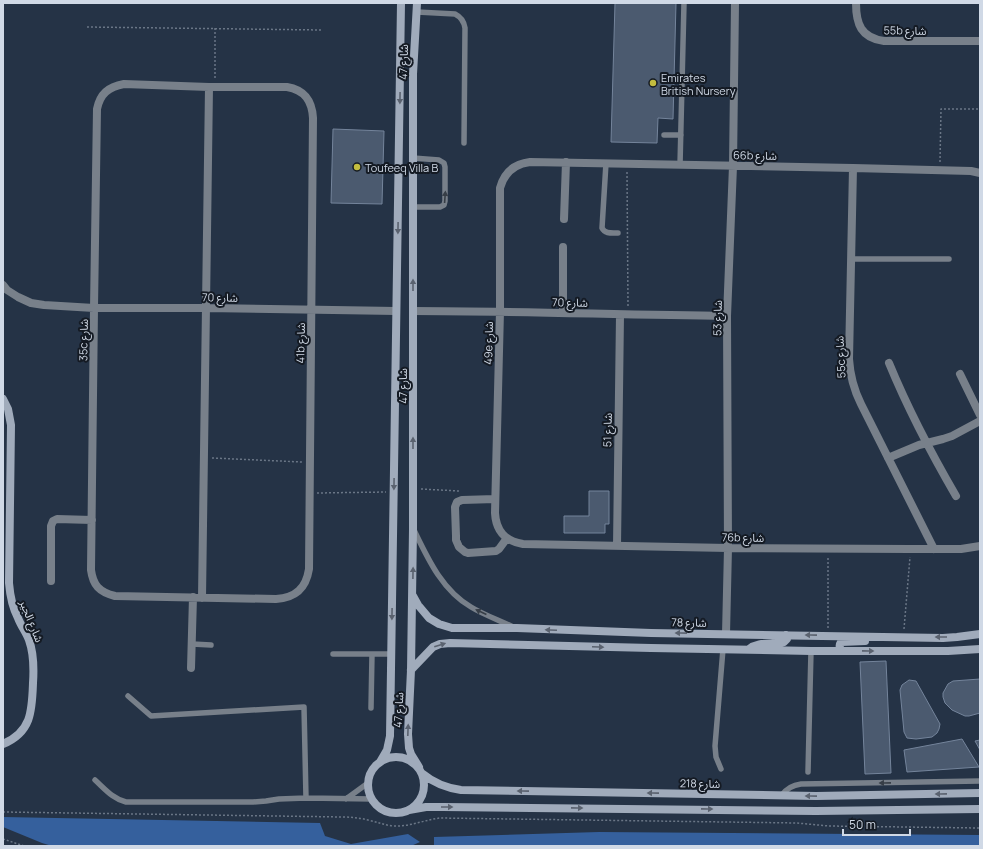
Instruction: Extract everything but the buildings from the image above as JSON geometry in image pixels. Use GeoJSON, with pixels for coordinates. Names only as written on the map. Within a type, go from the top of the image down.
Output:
{"type":"FeatureCollection","features":[{"type":"Feature","properties":{"kind":"street","name":"شارع 47"},"geometry":{"type":"LineString","coordinates":[[380,762],[386,750],[390,736],[402,3]]}},
{"type":"Feature","properties":{"kind":"street","name":"شارع 47"},"geometry":{"type":"LineString","coordinates":[[417,3],[413,74],[414,529],[408,734],[409,748],[414,761],[421,771]]}},
{"type":"Feature","properties":{"kind":"street","name":"شارع 53"},"geometry":{"type":"LineString","coordinates":[[726,634],[728,548],[727,316],[733,166],[735,3]]}},
{"type":"Feature","properties":{"kind":"street","name":"55b شارع"},"geometry":{"type":"LineString","coordinates":[[856,3],[856,17],[861,29],[871,38],[877,40],[980,41]]}},
{"type":"Feature","properties":{"kind":"street"},"geometry":{"type":"LineString","coordinates":[[401,48],[406,48],[410,51],[413,74]]}},
{"type":"Feature","properties":{"kind":"street","name":"35c شارع"},"geometry":{"type":"LineString","coordinates":[[202,598],[115,596],[100,590],[92,577],[94,308],[98,109],[102,97],[111,88],[124,84],[212,87]]}},
{"type":"Feature","properties":{"kind":"street"},"geometry":{"type":"LineString","coordinates":[[202,598],[206,308],[212,87]]}},
{"type":"Feature","properties":{"kind":"street","name":"41b شارع"},"geometry":{"type":"LineString","coordinates":[[202,598],[283,598],[296,593],[301,588],[308,576],[309,569],[313,118],[311,106],[304,95],[293,88],[212,87]]}},
{"type":"Feature","properties":{"kind":"street","name":"66b شارع"},"geometry":{"type":"LineString","coordinates":[[530,162],[940,170],[971,171],[980,173]]}},
{"type":"Feature","properties":{"kind":"street","name":"49e شارع"},"geometry":{"type":"LineString","coordinates":[[508,538],[503,534],[497,524],[495,513],[500,311],[500,188],[505,175],[510,169],[516,165],[530,162]]}},
{"type":"Feature","properties":{"kind":"street"},"geometry":{"type":"LineString","coordinates":[[564,218],[566,162]]}},
{"type":"Feature","properties":{"kind":"street","name":"55c شارع"},"geometry":{"type":"LineString","coordinates":[[853,168],[849,359],[851,378],[859,400],[934,549]]}},
{"type":"Feature","properties":{"kind":"street"},"geometry":{"type":"LineString","coordinates":[[563,247],[563,313]]}},
{"type":"Feature","properties":{"kind":"street","name":"شارع 70"},"geometry":{"type":"LineString","coordinates":[[3,285],[18,298],[31,303],[44,305],[94,308],[396,311]]}},
{"type":"Feature","properties":{"kind":"street","name":"شارع 70"},"geometry":{"type":"LineString","coordinates":[[413,311],[500,311],[624,315],[727,316]]}},
{"type":"Feature","properties":{"kind":"street","name":"شارع 51"},"geometry":{"type":"LineString","coordinates":[[616,546],[624,315]]}},
{"type":"Feature","properties":{"kind":"street"},"geometry":{"type":"LineString","coordinates":[[889,363],[909,410],[956,496]]}},
{"type":"Feature","properties":{"kind":"street"},"geometry":{"type":"LineString","coordinates":[[960,374],[980,415]]}},
{"type":"Feature","properties":{"kind":"street","name":"شارع الجير"},"geometry":{"type":"LineString","coordinates":[[3,399],[8,409],[11,425],[10,592],[14,609],[29,640],[34,664],[32,707],[30,717],[25,727],[18,735],[9,742],[3,744]]}},
{"type":"Feature","properties":{"kind":"street"},"geometry":{"type":"LineString","coordinates":[[888,458],[926,442],[952,436],[980,421]]}},
{"type":"Feature","properties":{"kind":"street"},"geometry":{"type":"LineString","coordinates":[[495,499],[462,500],[457,502],[455,507],[457,544],[462,550],[468,553],[496,551],[508,538]]}},
{"type":"Feature","properties":{"kind":"street"},"geometry":{"type":"LineString","coordinates":[[51,581],[51,526],[53,521],[57,519],[92,520]]}},
{"type":"Feature","properties":{"kind":"street","name":"76b شارع"},"geometry":{"type":"LineString","coordinates":[[508,538],[512,541],[523,544],[728,548],[961,549],[980,546]]}},
{"type":"Feature","properties":{"kind":"street","name":"شارع 78"},"geometry":{"type":"LineString","coordinates":[[412,595],[429,618],[452,628],[517,628],[651,633],[943,638],[980,634]]}},
{"type":"Feature","properties":{"kind":"street"},"geometry":{"type":"LineString","coordinates":[[191,668],[194,597]]}},
{"type":"Feature","properties":{"kind":"street"},"geometry":{"type":"LineString","coordinates":[[748,649],[758,644],[784,642],[787,639],[786,635]]}},
{"type":"Feature","properties":{"kind":"street"},"geometry":{"type":"LineString","coordinates":[[841,650],[839,645],[844,641],[891,640],[904,637]]}},
{"type":"Feature","properties":{"kind":"street"},"geometry":{"type":"LineString","coordinates":[[411,670],[432,648],[440,644],[450,642],[811,651],[948,651],[980,649]]}},
{"type":"Feature","properties":{"kind":"street"},"geometry":{"type":"LineString","coordinates":[[397,756],[409,759],[421,771],[424,791],[416,806],[409,810],[401,813],[392,813],[378,806],[372,799],[369,792],[368,783],[370,775],[374,768],[385,759],[397,756]]}},
{"type":"Feature","properties":{"kind":"street","name":"شارع 218"},"geometry":{"type":"LineString","coordinates":[[421,771],[437,784],[462,790],[781,796],[980,793]]}},
{"type":"Feature","properties":{"kind":"street"},"geometry":{"type":"LineString","coordinates":[[409,810],[439,806],[816,811],[980,809]]}},
{"type":"Feature","properties":{"kind":"lane"},"geometry":{"type":"LineString","coordinates":[[680,165],[684,3]]}},
{"type":"Feature","properties":{"kind":"lane"},"geometry":{"type":"LineString","coordinates":[[417,12],[455,14],[462,19],[464,24],[464,143]]}},
{"type":"Feature","properties":{"kind":"lane"},"geometry":{"type":"LineString","coordinates":[[664,135],[681,135]]}},
{"type":"Feature","properties":{"kind":"lane"},"geometry":{"type":"LineString","coordinates":[[413,158],[441,160],[444,163],[445,201],[440,207],[413,207]]}},
{"type":"Feature","properties":{"kind":"lane"},"geometry":{"type":"LineString","coordinates":[[606,163],[602,228],[608,233],[618,233]]}},
{"type":"Feature","properties":{"kind":"lane"},"geometry":{"type":"LineString","coordinates":[[851,259],[949,259]]}},
{"type":"Feature","properties":{"kind":"lane"},"geometry":{"type":"LineString","coordinates":[[414,529],[433,567],[441,579],[458,598],[471,607],[517,628]]}},
{"type":"Feature","properties":{"kind":"lane"},"geometry":{"type":"LineString","coordinates":[[192,644],[211,645]]}},
{"type":"Feature","properties":{"kind":"lane"},"geometry":{"type":"LineString","coordinates":[[721,769],[716,758],[715,746],[723,649]]}},
{"type":"Feature","properties":{"kind":"lane"},"geometry":{"type":"LineString","coordinates":[[808,772],[811,651]]}},
{"type":"Feature","properties":{"kind":"lane"},"geometry":{"type":"LineString","coordinates":[[333,654],[391,654]]}},
{"type":"Feature","properties":{"kind":"lane"},"geometry":{"type":"LineString","coordinates":[[371,708],[372,654]]}},
{"type":"Feature","properties":{"kind":"lane"},"geometry":{"type":"LineString","coordinates":[[128,696],[151,716],[304,707],[306,798]]}},
{"type":"Feature","properties":{"kind":"lane"},"geometry":{"type":"LineString","coordinates":[[95,780],[111,795],[120,801],[126,802],[253,802],[306,798],[372,799]]}},
{"type":"Feature","properties":{"kind":"lane"},"geometry":{"type":"LineString","coordinates":[[781,796],[792,786],[801,784],[980,782]]}},
{"type":"Feature","properties":{"kind":"lane"},"geometry":{"type":"LineString","coordinates":[[346,799],[368,783]]}},
{"type":"Feature","properties":{"kind":"path"},"geometry":{"type":"LineString","coordinates":[[87,27],[321,30]]}},
{"type":"Feature","properties":{"kind":"path"},"geometry":{"type":"LineString","coordinates":[[212,87],[215,28]]}},
{"type":"Feature","properties":{"kind":"path"},"geometry":{"type":"LineString","coordinates":[[940,170],[941,109],[980,109]]}},
{"type":"Feature","properties":{"kind":"path"},"geometry":{"type":"LineString","coordinates":[[624,315],[627,164]]}},
{"type":"Feature","properties":{"kind":"path"},"geometry":{"type":"LineString","coordinates":[[204,458],[310,462]]}},
{"type":"Feature","properties":{"kind":"path"},"geometry":{"type":"LineString","coordinates":[[413,489],[466,491]]}},
{"type":"Feature","properties":{"kind":"path"},"geometry":{"type":"LineString","coordinates":[[309,493],[393,492]]}},
{"type":"Feature","properties":{"kind":"path"},"geometry":{"type":"LineString","coordinates":[[828,548],[828,635]]}},
{"type":"Feature","properties":{"kind":"path"},"geometry":{"type":"LineString","coordinates":[[904,637],[910,549]]}},
{"type":"Feature","properties":{"kind":"path"},"geometry":{"type":"LineString","coordinates":[[3,812],[343,817],[360,818],[393,826],[440,818],[797,823],[829,826],[980,828]]}},
{"type":"Feature","properties":{"kind":"path"},"geometry":{"type":"LineString","coordinates":[[3,839],[24,846]]}},
{"type":"Feature","properties":{"kind":"shaded area"},"geometry":{"type":"Polygon","coordinates":[[[3,817],[320,823],[325,836],[351,844],[408,834],[420,842],[411,846],[52,846],[3,827],[3,817]]]}},
{"type":"Feature","properties":{"kind":"shaded area"},"geometry":{"type":"Polygon","coordinates":[[[599,832],[980,835],[980,846],[434,846],[434,837],[599,832]]]}},
{"type":"Feature","properties":{"kind":"place","name":"Emirates British Nursery"},"geometry":{"type":"Point","coordinates":[653,83]}},
{"type":"Feature","properties":{"kind":"place","name":"Toufeeq Villa B"},"geometry":{"type":"Point","coordinates":[357,167]}}]}
